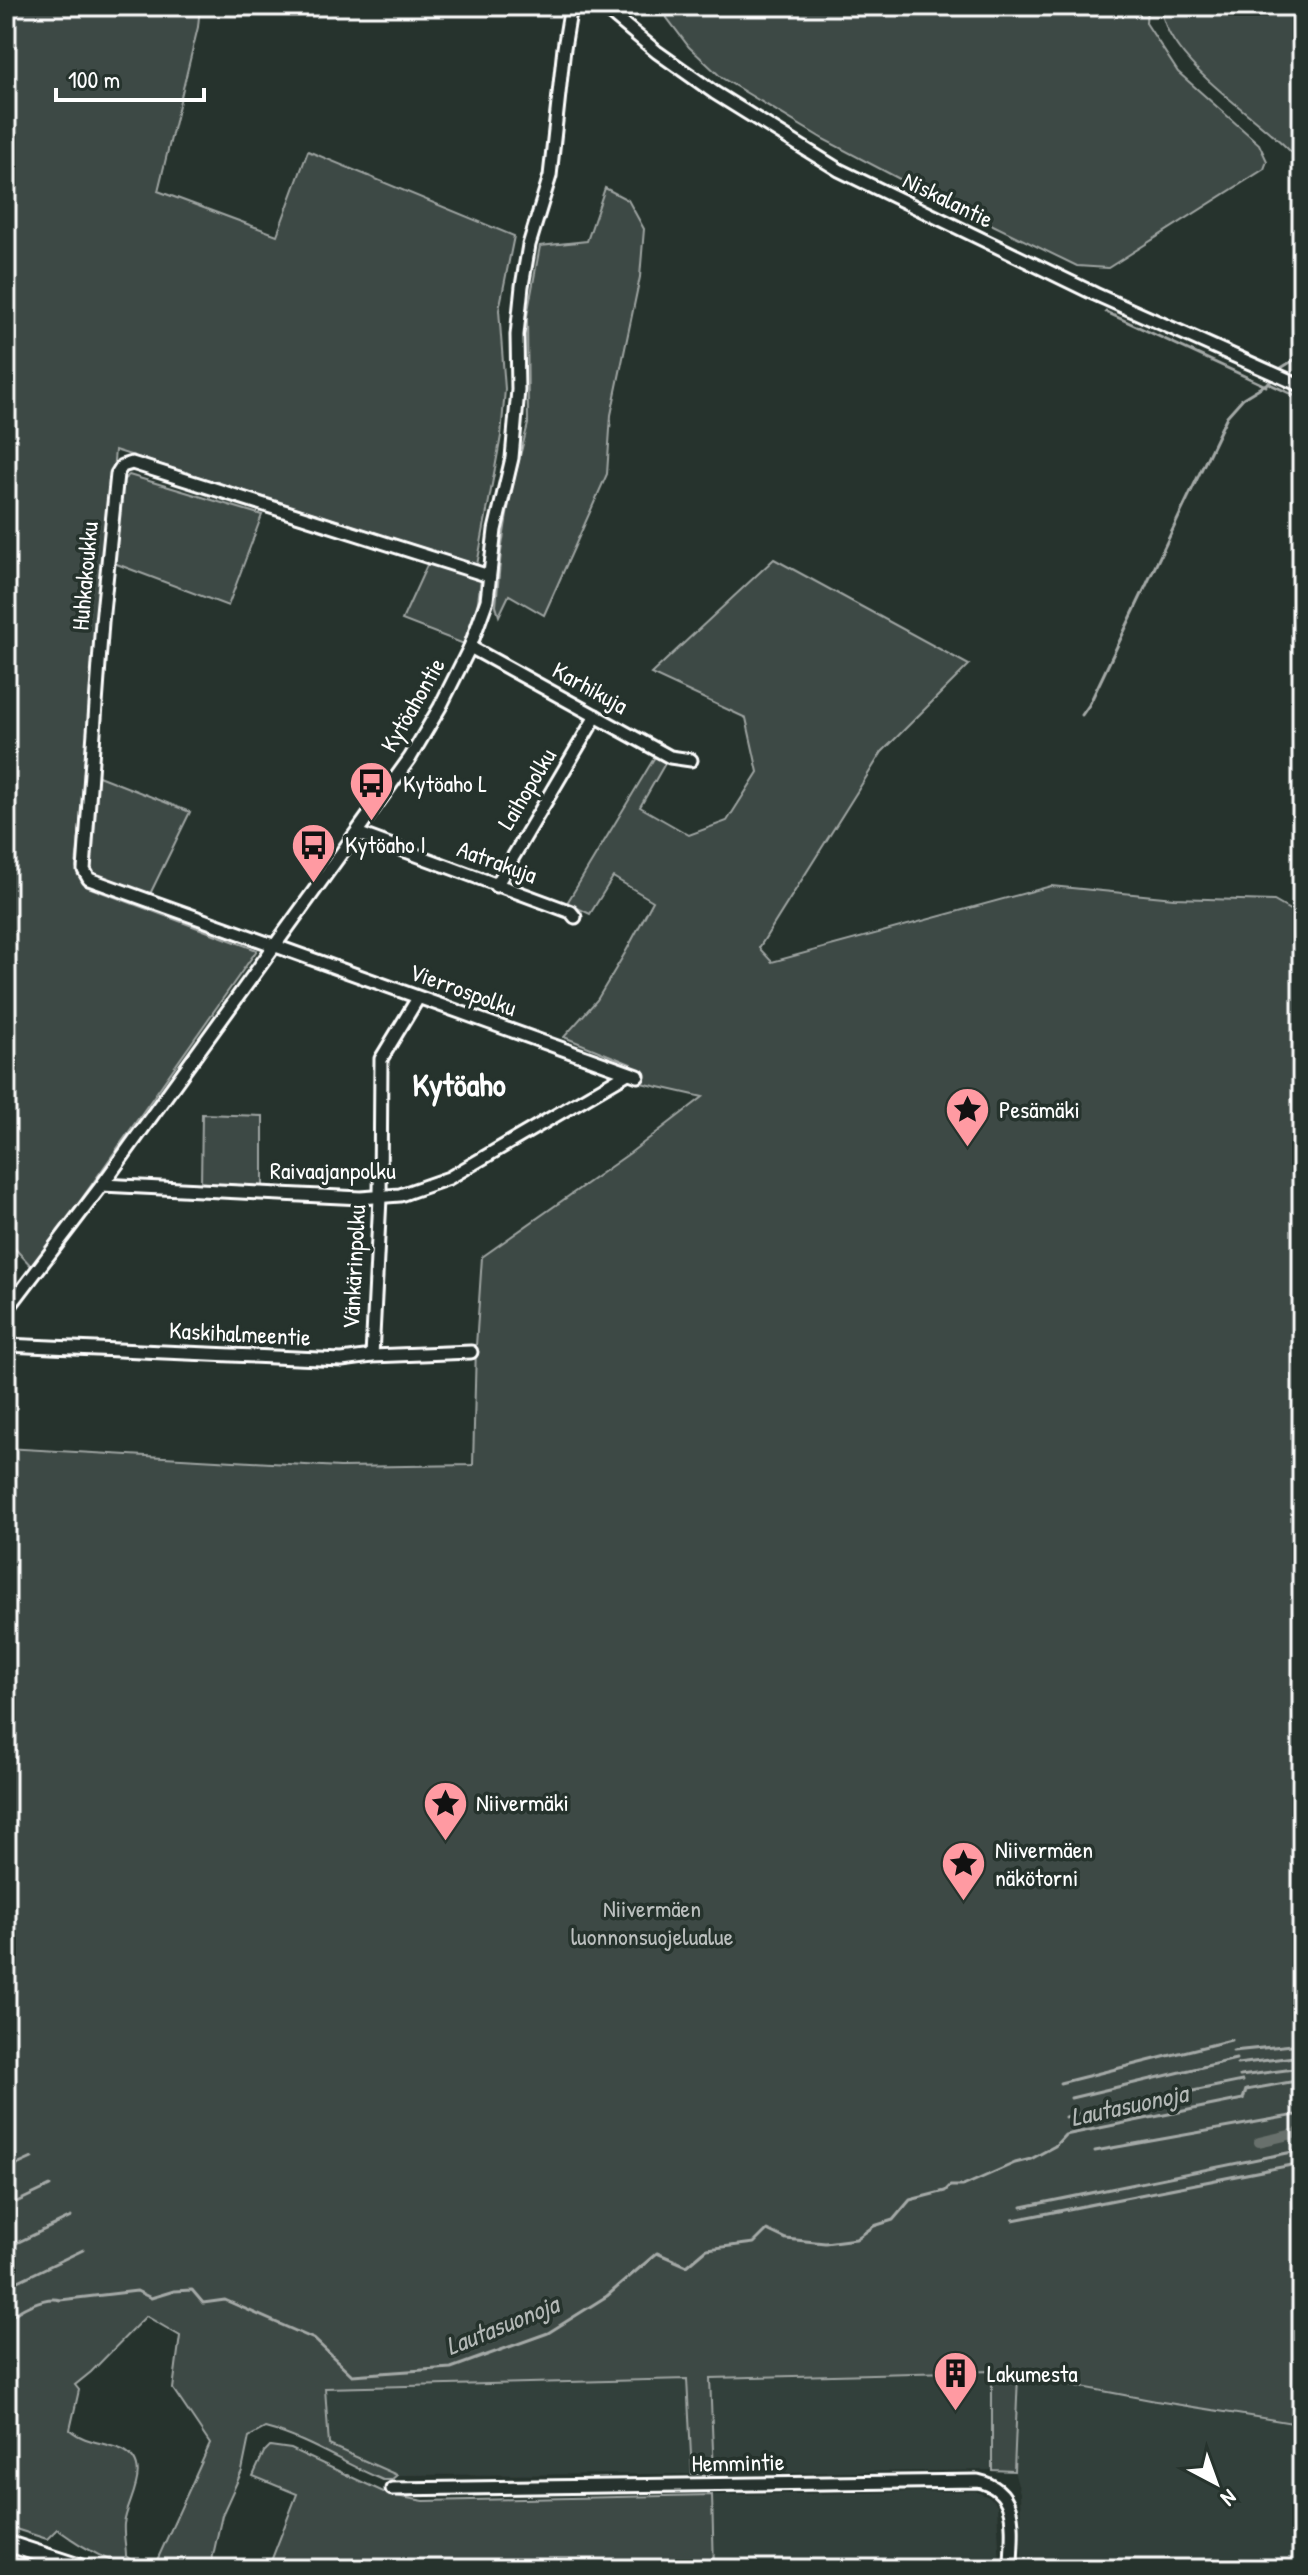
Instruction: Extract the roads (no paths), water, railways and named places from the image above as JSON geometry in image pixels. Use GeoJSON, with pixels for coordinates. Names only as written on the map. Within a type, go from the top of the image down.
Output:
{"type":"FeatureCollection","features":[{"type":"Feature","properties":{"kind":"main road"},"geometry":{"type":"LineString","coordinates":[[6,2543],[64,2566],[86,2569]]}},
{"type":"Feature","properties":{"kind":"street","name":"Kytöahontie"},"geometry":{"type":"LineString","coordinates":[[6,1311],[102,1185],[410,758],[470,647],[487,600],[497,517],[512,458],[522,286],[529,245],[550,176],[571,6]]}},
{"type":"Feature","properties":{"kind":"street","name":"Niskalantie"},"geometry":{"type":"LineString","coordinates":[[602,6],[691,77],[839,170],[1095,294],[1302,386]]}},
{"type":"Feature","properties":{"kind":"street","name":"Huhkakoukku"},"geometry":{"type":"LineString","coordinates":[[273,946],[89,879],[84,870],[101,627],[117,474],[122,466],[132,463],[489,576]]}},
{"type":"Feature","properties":{"kind":"street","name":"Karhikuja"},"geometry":{"type":"LineString","coordinates":[[470,647],[670,757],[691,760]]}},
{"type":"Feature","properties":{"kind":"street","name":"Laihopolku"},"geometry":{"type":"LineString","coordinates":[[496,886],[596,716]]}},
{"type":"Feature","properties":{"kind":"street","name":"Aatrakuja"},"geometry":{"type":"LineString","coordinates":[[357,833],[571,912],[575,917]]}},
{"type":"Feature","properties":{"kind":"street","name":"Vierrospolku"},"geometry":{"type":"LineString","coordinates":[[273,946],[633,1074]]}},
{"type":"Feature","properties":{"kind":"street","name":"Vänkärinpolku"},"geometry":{"type":"LineString","coordinates":[[372,1356],[380,1198],[381,1059],[418,998]]}},
{"type":"Feature","properties":{"kind":"street","name":"Raivaajanpolku"},"geometry":{"type":"LineString","coordinates":[[102,1185],[380,1198],[413,1192],[449,1178],[633,1074]]}},
{"type":"Feature","properties":{"kind":"street","name":"Kaskihalmeentie"},"geometry":{"type":"LineString","coordinates":[[6,1345],[313,1360],[471,1352]]}},
{"type":"Feature","properties":{"kind":"street","name":"Hemmintie"},"geometry":{"type":"LineString","coordinates":[[392,2489],[978,2481],[997,2488],[1008,2501],[1011,2569]]}},
{"type":"Feature","properties":{"kind":"waterway"},"geometry":{"type":"LineString","coordinates":[[1106,312],[1266,386]]}},
{"type":"Feature","properties":{"kind":"waterway"},"geometry":{"type":"LineString","coordinates":[[1281,368],[1302,355]]}},
{"type":"Feature","properties":{"kind":"waterway"},"geometry":{"type":"LineString","coordinates":[[1082,715],[1227,416],[1243,398],[1271,381]]}},
{"type":"Feature","properties":{"kind":"waterway"},"geometry":{"type":"LineString","coordinates":[[1270,384],[1302,399]]}},
{"type":"Feature","properties":{"kind":"waterway"},"geometry":{"type":"LineString","coordinates":[[1060,2083],[1231,2040]]}},
{"type":"Feature","properties":{"kind":"waterway"},"geometry":{"type":"LineString","coordinates":[[1233,2051],[1302,2044]]}},
{"type":"Feature","properties":{"kind":"waterway"},"geometry":{"type":"LineString","coordinates":[[1237,2064],[1302,2056]]}},
{"type":"Feature","properties":{"kind":"waterway"},"geometry":{"type":"LineString","coordinates":[[1071,2098],[1236,2059]]}},
{"type":"Feature","properties":{"kind":"waterway"},"geometry":{"type":"LineString","coordinates":[[1240,2076],[1302,2068]]}},
{"type":"Feature","properties":{"kind":"waterway"},"geometry":{"type":"LineString","coordinates":[[1065,2117],[1242,2081]]}},
{"type":"Feature","properties":{"kind":"waterway","name":"Lautasuonoja"},"geometry":{"type":"LineString","coordinates":[[6,2321],[24,2308],[47,2300],[137,2291],[151,2298],[174,2291],[192,2290],[203,2303],[225,2300],[314,2339],[352,2375],[451,2368],[548,2333],[607,2296],[657,2253],[687,2266],[707,2249],[754,2243],[767,2230],[786,2239],[825,2243],[856,2239],[874,2226],[893,2220],[910,2200],[945,2191],[950,2186],[963,2186],[1031,2159],[1055,2146],[1065,2135],[1243,2099],[1246,2090],[1296,2081],[1302,2093]]}},
{"type":"Feature","properties":{"kind":"waterway"},"geometry":{"type":"LineString","coordinates":[[1095,2151],[1302,2114]]}},
{"type":"Feature","properties":{"kind":"waterway"},"geometry":{"type":"LineString","coordinates":[[1259,2142],[1302,2132]]}},
{"type":"Feature","properties":{"kind":"waterway"},"geometry":{"type":"LineString","coordinates":[[1022,2207],[1302,2150]]}},
{"type":"Feature","properties":{"kind":"waterway"},"geometry":{"type":"LineString","coordinates":[[6,2170],[32,2158]]}},
{"type":"Feature","properties":{"kind":"waterway"},"geometry":{"type":"LineString","coordinates":[[1013,2220],[1302,2163]]}},
{"type":"Feature","properties":{"kind":"waterway"},"geometry":{"type":"LineString","coordinates":[[6,2207],[50,2186]]}},
{"type":"Feature","properties":{"kind":"waterway"},"geometry":{"type":"LineString","coordinates":[[6,2248],[71,2217]]}},
{"type":"Feature","properties":{"kind":"waterway"},"geometry":{"type":"LineString","coordinates":[[6,2287],[83,2250]]}},
{"type":"Feature","properties":{"kind":"place","name":"Kytöaho L"},"geometry":{"type":"Point","coordinates":[372,823]}},
{"type":"Feature","properties":{"kind":"place","name":"Kytöaho I"},"geometry":{"type":"Point","coordinates":[314,884]}},
{"type":"Feature","properties":{"kind":"place","name":"Pesämäki"},"geometry":{"type":"Point","coordinates":[968,1149]}},
{"type":"Feature","properties":{"kind":"place","name":"Niivermäki"},"geometry":{"type":"Point","coordinates":[445,1842]}},
{"type":"Feature","properties":{"kind":"place","name":"Niivermäen näkötorni"},"geometry":{"type":"Point","coordinates":[964,1903]}},
{"type":"Feature","properties":{"kind":"place","name":"Lakumesta"},"geometry":{"type":"Point","coordinates":[956,2413]}},
{"type":"Feature","properties":{"kind":"district","name":"Kytöaho"},"geometry":{"type":"Point","coordinates":[459,1085]}},
{"type":"Feature","properties":{"kind":"park label","name":"Niivermäen luonnonsuojelualue"},"geometry":{"type":"Point","coordinates":[652,1923]}}]}
